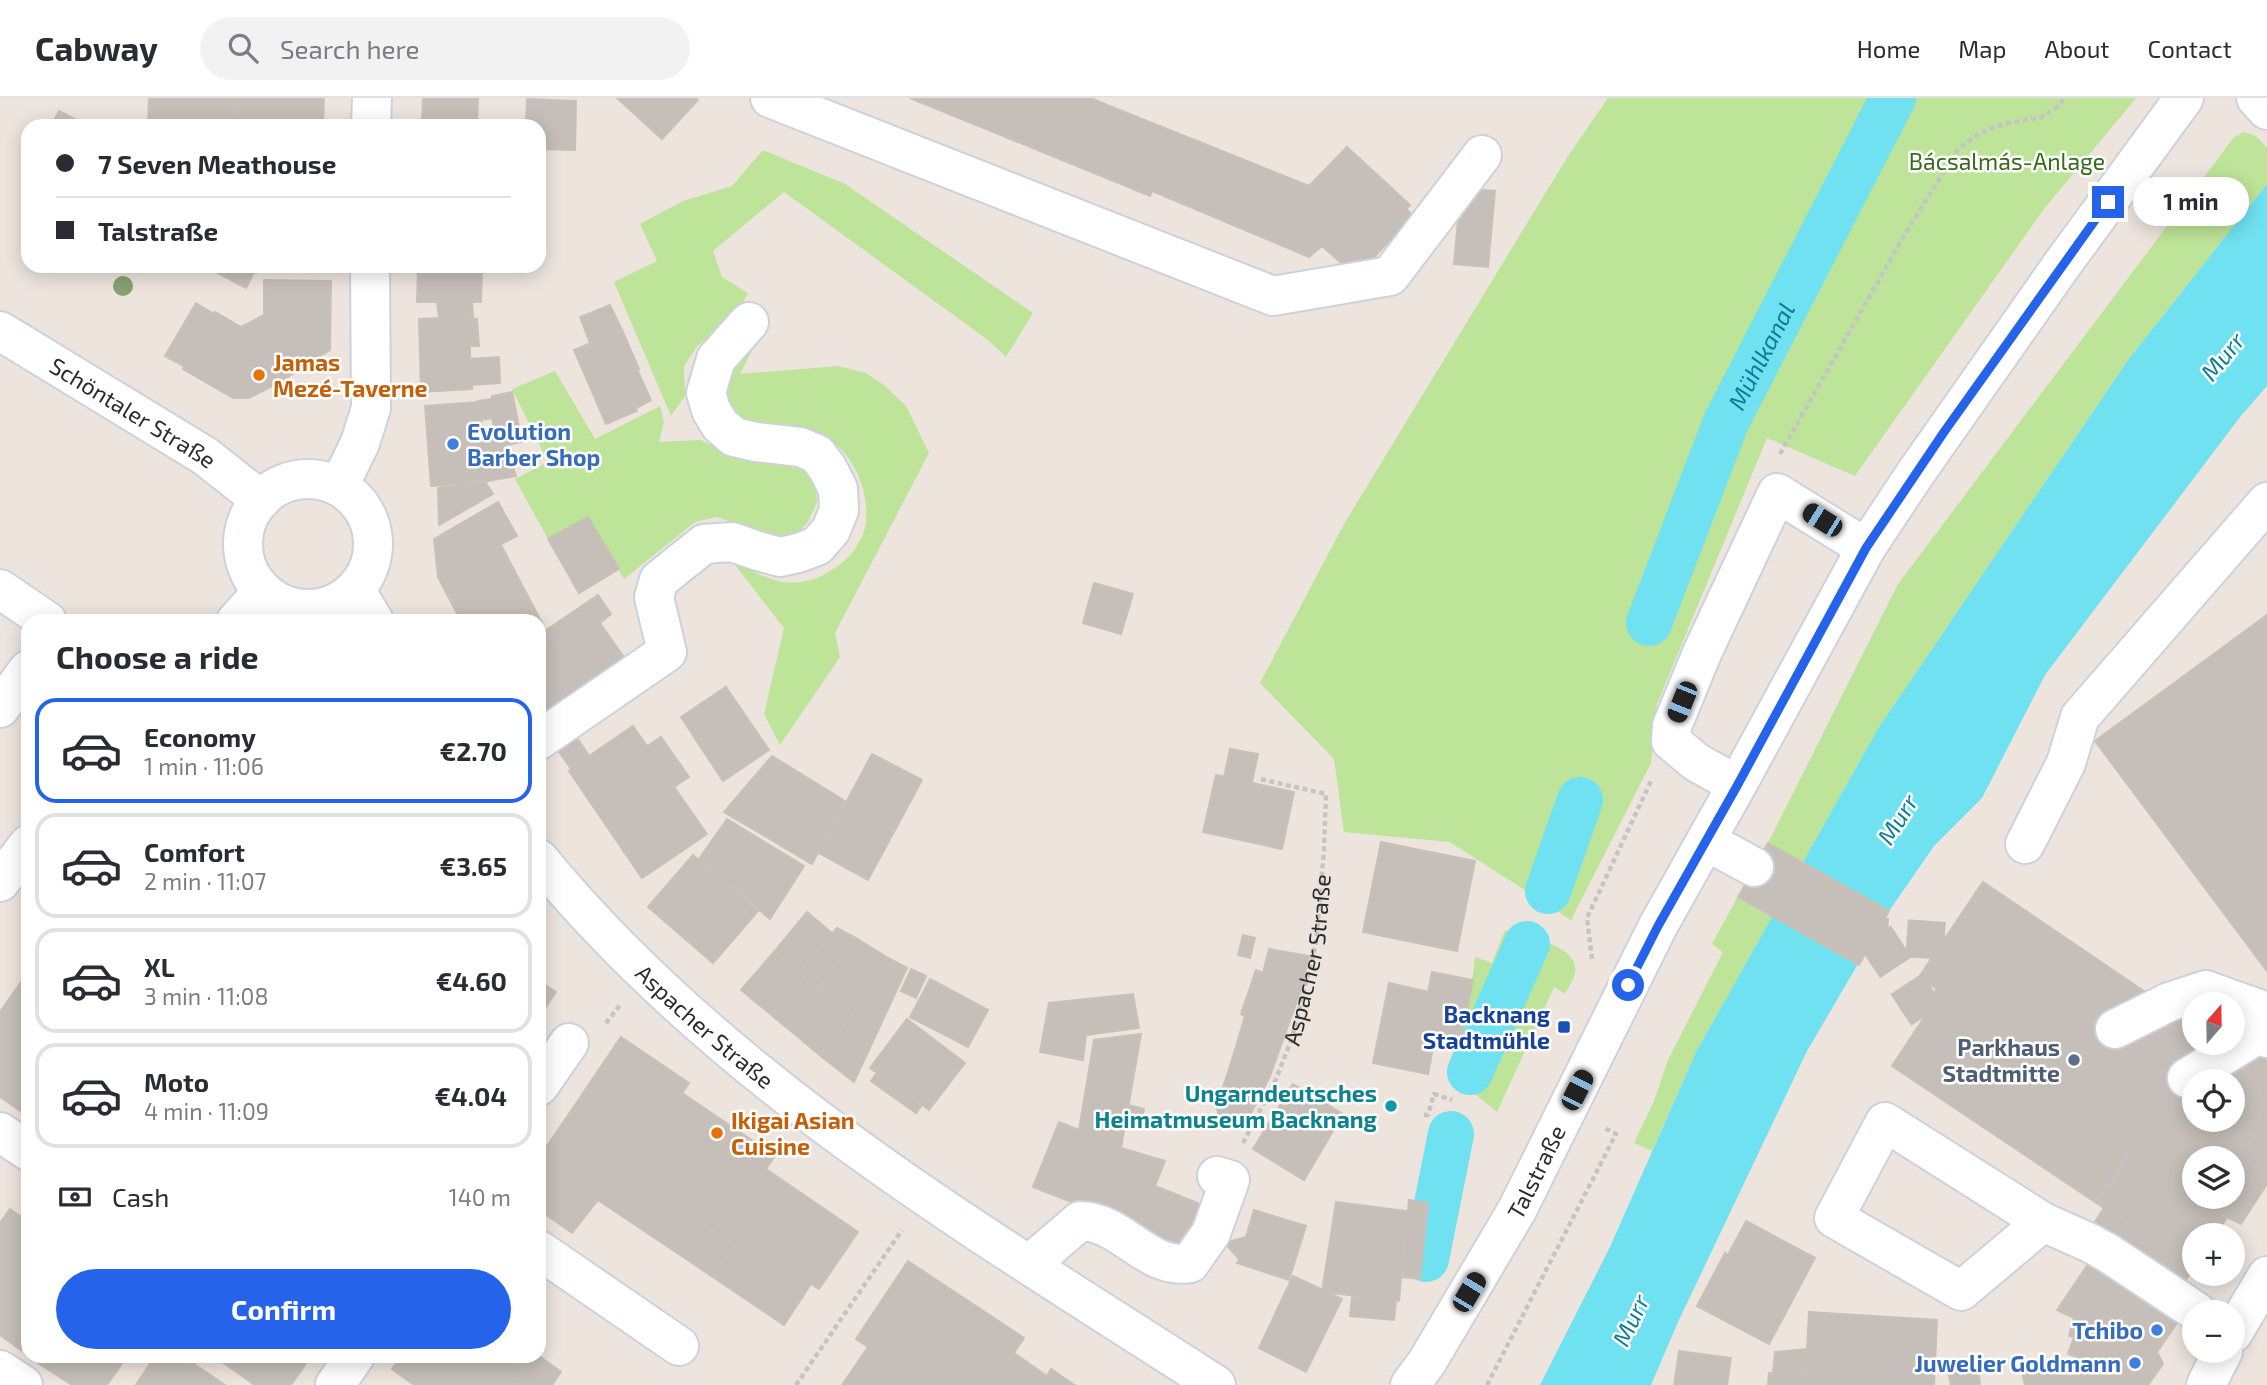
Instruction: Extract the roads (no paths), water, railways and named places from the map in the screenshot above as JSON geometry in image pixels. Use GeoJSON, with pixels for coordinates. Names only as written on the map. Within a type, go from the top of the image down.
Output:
{"type":"FeatureCollection","features":[{"type":"Feature","properties":{"kind":"street"},"geometry":{"type":"LineString","coordinates":[[371,119],[372,98]]}},
{"type":"Feature","properties":{"kind":"street","name":"Talstraße"},"geometry":{"type":"LineString","coordinates":[[1410,1385],[1427,1362],[1517,1210],[1658,926],[1866,548],[2053,277],[2184,98]]}},
{"type":"Feature","properties":{"kind":"street"},"geometry":{"type":"LineString","coordinates":[[2256,98],[2267,110]]}},
{"type":"Feature","properties":{"kind":"street"},"geometry":{"type":"LineString","coordinates":[[778,99],[1273,296],[1390,276],[1482,155]]}},
{"type":"Feature","properties":{"kind":"street"},"geometry":{"type":"LineString","coordinates":[[339,486],[360,443],[371,408],[370,273]]}},
{"type":"Feature","properties":{"kind":"street"},"geometry":{"type":"LineString","coordinates":[[546,735],[667,652],[654,597],[659,580],[705,544],[732,541],[780,557],[817,546],[831,530],[839,510],[838,489],[817,454],[800,447],[734,437],[720,425],[711,410],[706,393],[716,359],[749,322]]}},
{"type":"Feature","properties":{"kind":"street","name":"Schöntaler Straße"},"geometry":{"type":"LineString","coordinates":[[0,331],[205,456],[261,500]]}},
{"type":"Feature","properties":{"kind":"street"},"geometry":{"type":"LineString","coordinates":[[303,478],[339,486],[355,498],[367,515],[373,534],[373,554],[367,573],[365,606],[304,609],[288,606],[263,591],[248,570],[243,553],[248,519],[261,500],[277,486],[303,478]]}},
{"type":"Feature","properties":{"kind":"street"},"geometry":{"type":"LineString","coordinates":[[1737,786],[1696,761],[1671,741],[1672,726],[1702,653],[1777,493],[1866,548]]}},
{"type":"Feature","properties":{"kind":"street"},"geometry":{"type":"LineString","coordinates":[[2025,844],[2066,763],[2080,717],[2267,502]]}},
{"type":"Feature","properties":{"kind":"street"},"geometry":{"type":"LineString","coordinates":[[0,589],[37,614]]}},
{"type":"Feature","properties":{"kind":"street"},"geometry":{"type":"LineString","coordinates":[[242,614],[263,591]]}},
{"type":"Feature","properties":{"kind":"street"},"geometry":{"type":"LineString","coordinates":[[1706,841],[1754,867]]}},
{"type":"Feature","properties":{"kind":"street"},"geometry":{"type":"LineString","coordinates":[[0,882],[21,854]]}},
{"type":"Feature","properties":{"kind":"street","name":"Aspacher Straße"},"geometry":{"type":"LineString","coordinates":[[546,867],[646,975],[805,1111],[925,1197],[1216,1385]]}},
{"type":"Feature","properties":{"kind":"street"},"geometry":{"type":"LineString","coordinates":[[2115,1029],[2169,1002],[2206,990],[2267,1012]]}},
{"type":"Feature","properties":{"kind":"street"},"geometry":{"type":"LineString","coordinates":[[2202,1069],[2260,1033],[2267,1038]]}},
{"type":"Feature","properties":{"kind":"street"},"geometry":{"type":"LineString","coordinates":[[546,1078],[585,1036]]}},
{"type":"Feature","properties":{"kind":"street"},"geometry":{"type":"LineString","coordinates":[[2043,1222],[1961,1291],[1834,1218],[1885,1122],[2043,1222],[2108,1253],[2182,1302]]}},
{"type":"Feature","properties":{"kind":"street"},"geometry":{"type":"LineString","coordinates":[[0,1132],[21,1146]]}},
{"type":"Feature","properties":{"kind":"street"},"geometry":{"type":"LineString","coordinates":[[1030,1264],[1080,1221],[1104,1225],[1165,1263],[1190,1263],[1211,1233],[1224,1178]]}},
{"type":"Feature","properties":{"kind":"street"},"geometry":{"type":"LineString","coordinates":[[546,1255],[679,1346]]}},
{"type":"Feature","properties":{"kind":"street"},"geometry":{"type":"LineString","coordinates":[[2245,1316],[2264,1288]]}},
{"type":"Feature","properties":{"kind":"street"},"geometry":{"type":"LineString","coordinates":[[335,1385],[350,1363]]}},
{"type":"Feature","properties":{"kind":"street"},"geometry":{"type":"LineString","coordinates":[[0,1370],[23,1385]]}},
{"type":"Feature","properties":{"kind":"water","name":"Murr"},"geometry":{"type":"Polygon","coordinates":[[[2267,184],[2267,386],[2240,417],[2045,675],[1982,798],[1934,846],[1889,911],[1807,1051],[1678,1322],[1651,1385],[1540,1385],[1610,1247],[1696,1052],[1879,727],[2128,360],[2267,184]]]}},
{"type":"Feature","properties":{"kind":"waterway","name":"Mühlkanal"},"geometry":{"type":"LineString","coordinates":[[1649,623],[1726,422],[1893,98]]}},
{"type":"Feature","properties":{"kind":"waterway","name":"Mühlkanal"},"geometry":{"type":"LineString","coordinates":[[1548,891],[1580,800]]}},
{"type":"Feature","properties":{"kind":"waterway","name":"Mühlkanal"},"geometry":{"type":"LineString","coordinates":[[1470,1072],[1527,944]]}},
{"type":"Feature","properties":{"kind":"waterway","name":"Mühlkanal"},"geometry":{"type":"LineString","coordinates":[[1426,1259],[1451,1134]]}},
{"type":"Feature","properties":{"kind":"tunnel"},"geometry":{"type":"LineString","coordinates":[[1754,867],[1875,936],[1989,944]]}},
{"type":"Feature","properties":{"kind":"tunnel"},"geometry":{"type":"LineString","coordinates":[[1875,936],[1934,1026],[2155,1175],[2184,1132]]}},
{"type":"Feature","properties":{"kind":"tunnel"},"geometry":{"type":"LineString","coordinates":[[1934,1026],[1989,944],[2182,1075]]}},
{"type":"Feature","properties":{"kind":"place","name":"Jamas Mezé-Taverne"},"geometry":{"type":"Point","coordinates":[259,375]}},
{"type":"Feature","properties":{"kind":"place","name":"Evolution Barber Shop"},"geometry":{"type":"Point","coordinates":[453,444]}},
{"type":"Feature","properties":{"kind":"place","name":"Backnang Stadtmühle"},"geometry":{"type":"Point","coordinates":[1564,1027]}},
{"type":"Feature","properties":{"kind":"place","name":"Parkhaus Stadtmitte"},"geometry":{"type":"Point","coordinates":[2074,1060]}},
{"type":"Feature","properties":{"kind":"place","name":"Ungarndeutsches Heimatmuseum Backnang"},"geometry":{"type":"Point","coordinates":[1391,1106]}},
{"type":"Feature","properties":{"kind":"place","name":"Ikigai Asian Cuisine"},"geometry":{"type":"Point","coordinates":[717,1133]}},
{"type":"Feature","properties":{"kind":"place","name":"Tchibo"},"geometry":{"type":"Point","coordinates":[2157,1330]}},
{"type":"Feature","properties":{"kind":"place","name":"Juwelier Goldmann"},"geometry":{"type":"Point","coordinates":[2135,1363]}},
{"type":"Feature","properties":{"kind":"park label","name":"Bácsalmás-Anlage"},"geometry":{"type":"Point","coordinates":[2007,161]}}]}
